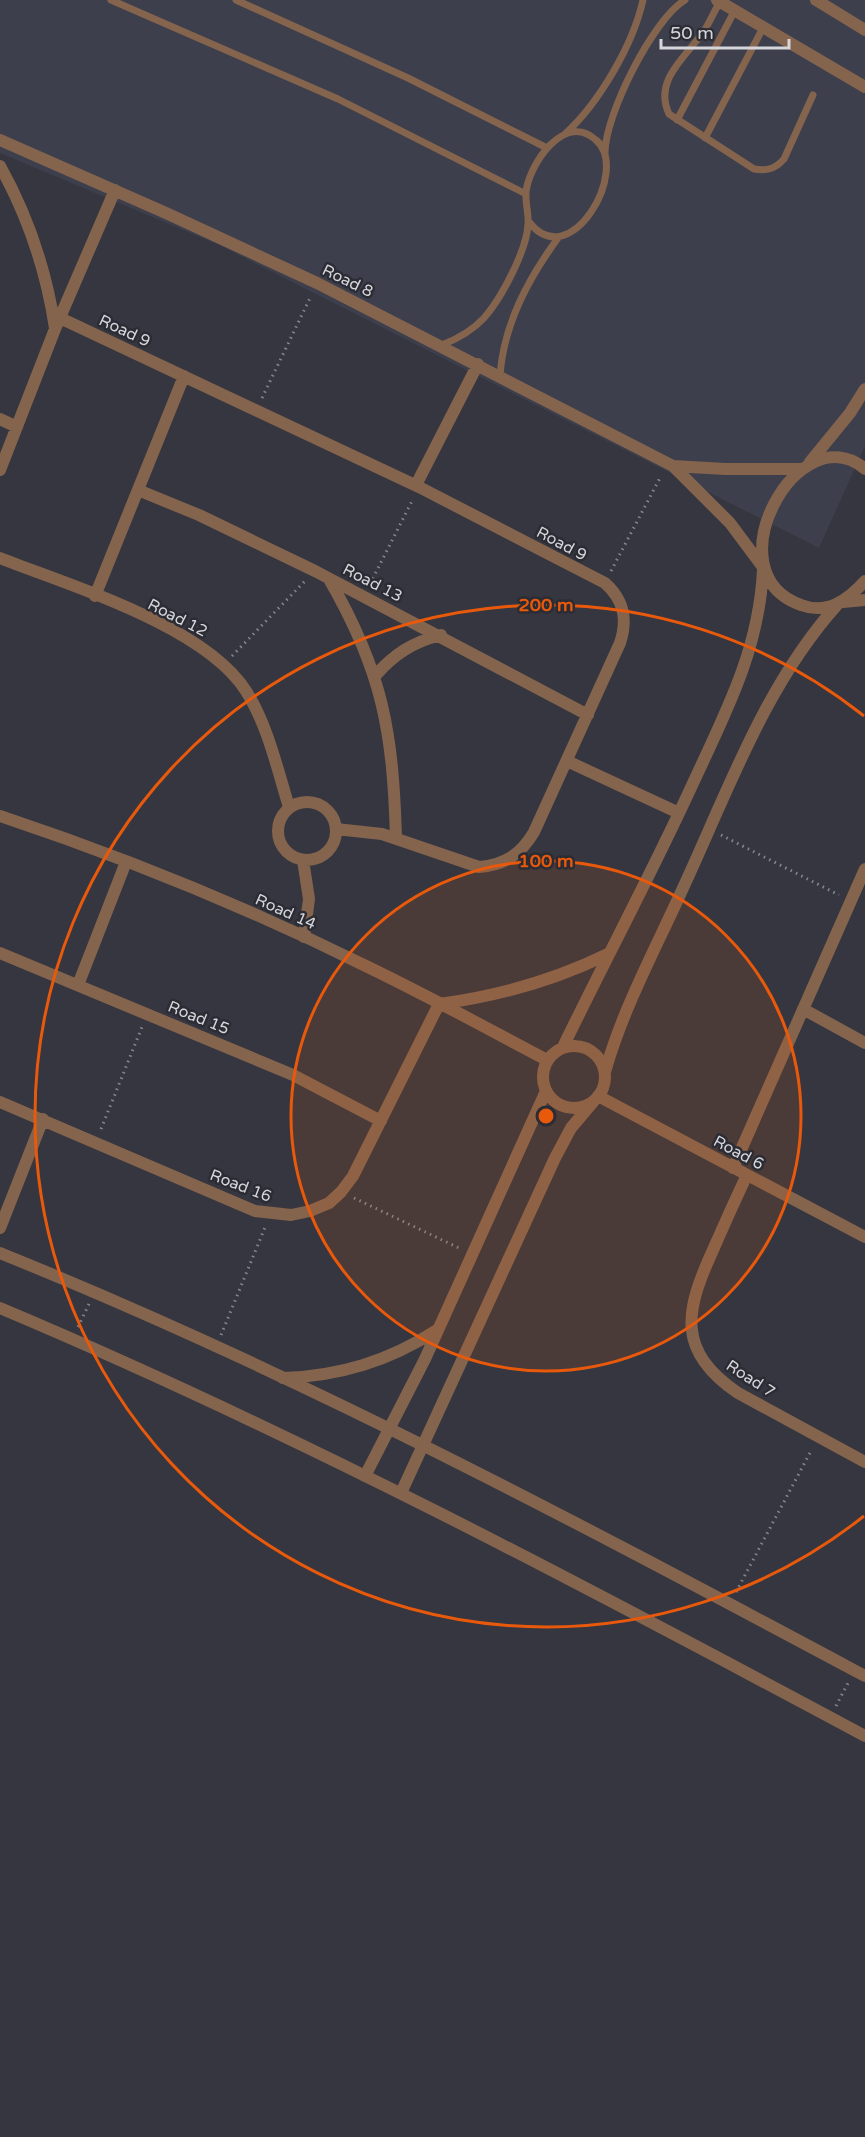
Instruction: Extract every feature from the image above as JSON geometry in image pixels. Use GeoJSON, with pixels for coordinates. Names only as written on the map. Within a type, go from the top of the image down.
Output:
{"type":"FeatureCollection","features":[{"type":"Feature","properties":{"kind":"street"},"geometry":{"type":"LineString","coordinates":[[816,0],[865,30]]}},
{"type":"Feature","properties":{"kind":"street"},"geometry":{"type":"LineString","coordinates":[[718,1],[865,87]]}},
{"type":"Feature","properties":{"kind":"street","name":"Road 8"},"geometry":{"type":"LineString","coordinates":[[0,141],[115,190],[317,283],[501,375],[671,464],[730,523],[776,590],[789,600],[804,606],[865,600]]}},
{"type":"Feature","properties":{"kind":"street"},"geometry":{"type":"LineString","coordinates":[[0,166],[21,203],[37,244],[58,324]]}},
{"type":"Feature","properties":{"kind":"street"},"geometry":{"type":"LineString","coordinates":[[0,470],[58,324],[115,190]]}},
{"type":"Feature","properties":{"kind":"street","name":"Road 9"},"geometry":{"type":"LineString","coordinates":[[58,324],[184,376],[418,486],[605,583],[622,604],[624,630],[567,761],[527,844],[506,861],[479,867],[465,865],[396,838],[366,831],[336,829]]}},
{"type":"Feature","properties":{"kind":"street"},"geometry":{"type":"LineString","coordinates":[[418,486],[478,364]]}},
{"type":"Feature","properties":{"kind":"street"},"geometry":{"type":"LineString","coordinates":[[95,596],[184,376]]}},
{"type":"Feature","properties":{"kind":"street"},"geometry":{"type":"LineString","coordinates":[[596,1099],[579,1108],[563,1106],[546,1091],[542,1076],[547,1060],[563,1047],[679,813],[742,676],[757,624],[764,538],[771,512],[789,481],[805,467],[850,413],[865,389]]}},
{"type":"Feature","properties":{"kind":"street"},"geometry":{"type":"LineString","coordinates":[[0,419],[17,427]]}},
{"type":"Feature","properties":{"kind":"street","name":"Road 8"},"geometry":{"type":"LineString","coordinates":[[671,464],[725,469],[805,467],[833,457],[847,458],[865,469]]}},
{"type":"Feature","properties":{"kind":"street","name":"Road 13"},"geometry":{"type":"LineString","coordinates":[[138,490],[199,515],[315,571],[588,714]]}},
{"type":"Feature","properties":{"kind":"street","name":"Road 12"},"geometry":{"type":"LineString","coordinates":[[0,558],[95,596],[197,642],[225,664],[246,690],[261,720],[289,807]]}},
{"type":"Feature","properties":{"kind":"street"},"geometry":{"type":"LineString","coordinates":[[329,579],[363,642],[375,676],[391,740],[396,838]]}},
{"type":"Feature","properties":{"kind":"street"},"geometry":{"type":"LineString","coordinates":[[401,1493],[555,1158],[571,1128],[603,1089],[605,1072],[621,1024],[779,685],[805,643],[839,603],[865,581]]}},
{"type":"Feature","properties":{"kind":"street"},"geometry":{"type":"LineString","coordinates":[[375,676],[404,649],[441,635]]}},
{"type":"Feature","properties":{"kind":"street"},"geometry":{"type":"LineString","coordinates":[[567,761],[679,813]]}},
{"type":"Feature","properties":{"kind":"street"},"geometry":{"type":"LineString","coordinates":[[306,801],[315,802],[330,812],[336,829],[330,849],[323,856],[303,860],[293,857],[280,843],[278,823],[289,807],[306,801]]}},
{"type":"Feature","properties":{"kind":"street","name":"Road 14"},"geometry":{"type":"LineString","coordinates":[[0,816],[126,862],[304,937],[547,1060]]}},
{"type":"Feature","properties":{"kind":"street"},"geometry":{"type":"LineString","coordinates":[[303,860],[309,899],[304,937]]}},
{"type":"Feature","properties":{"kind":"street"},"geometry":{"type":"LineString","coordinates":[[78,985],[126,862]]}},
{"type":"Feature","properties":{"kind":"street"},"geometry":{"type":"LineString","coordinates":[[734,1168],[865,869]]}},
{"type":"Feature","properties":{"kind":"street","name":"Road 15"},"geometry":{"type":"LineString","coordinates":[[0,953],[293,1076],[381,1121]]}},
{"type":"Feature","properties":{"kind":"street"},"geometry":{"type":"LineString","coordinates":[[439,1004],[509,992],[543,982],[608,954]]}},
{"type":"Feature","properties":{"kind":"street","name":"Road 16"},"geometry":{"type":"LineString","coordinates":[[0,1102],[240,1205],[270,1215],[291,1215],[310,1211],[328,1203],[341,1192],[353,1176],[439,1004]]}},
{"type":"Feature","properties":{"kind":"street"},"geometry":{"type":"LineString","coordinates":[[803,1010],[865,1043]]}},
{"type":"Feature","properties":{"kind":"street"},"geometry":{"type":"LineString","coordinates":[[563,1047],[579,1046],[593,1052],[605,1072]]}},
{"type":"Feature","properties":{"kind":"street"},"geometry":{"type":"LineString","coordinates":[[365,1476],[438,1330],[546,1091]]}},
{"type":"Feature","properties":{"kind":"street","name":"Road 6"},"geometry":{"type":"LineString","coordinates":[[596,1099],[865,1237]]}},
{"type":"Feature","properties":{"kind":"street"},"geometry":{"type":"LineString","coordinates":[[0,1228],[43,1119]]}},
{"type":"Feature","properties":{"kind":"street","name":"Road 7"},"geometry":{"type":"LineString","coordinates":[[747,1175],[695,1289],[691,1313],[693,1337],[703,1360],[719,1379],[865,1461]]}},
{"type":"Feature","properties":{"kind":"street"},"geometry":{"type":"LineString","coordinates":[[0,1252],[95,1291],[217,1346],[424,1446],[860,1674]]}},
{"type":"Feature","properties":{"kind":"street"},"geometry":{"type":"LineString","coordinates":[[0,1308],[194,1392],[401,1493],[489,1537],[865,1736]]}},
{"type":"Feature","properties":{"kind":"street"},"geometry":{"type":"LineString","coordinates":[[283,1378],[310,1377],[364,1367],[399,1353],[438,1330]]}},
{"type":"Feature","properties":{"kind":"lane"},"geometry":{"type":"LineString","coordinates":[[111,0],[328,94],[526,195]]}},
{"type":"Feature","properties":{"kind":"lane"},"geometry":{"type":"LineString","coordinates":[[236,0],[408,78],[547,148]]}},
{"type":"Feature","properties":{"kind":"lane"},"geometry":{"type":"LineString","coordinates":[[442,345],[464,334],[492,309],[517,262],[529,222],[526,195],[530,174],[547,148],[585,115],[601,91],[629,38],[643,0]]}},
{"type":"Feature","properties":{"kind":"lane"},"geometry":{"type":"LineString","coordinates":[[501,375],[505,339],[513,317],[539,266],[558,238],[577,227],[594,207],[604,182],[610,121],[624,90],[661,22],[685,0]]}},
{"type":"Feature","properties":{"kind":"lane"},"geometry":{"type":"LineString","coordinates":[[718,1],[704,31],[680,58],[663,90],[664,102],[669,114],[754,169],[766,171],[777,167],[784,159],[813,95]]}},
{"type":"Feature","properties":{"kind":"lane"},"geometry":{"type":"LineString","coordinates":[[677,120],[735,10]]}},
{"type":"Feature","properties":{"kind":"lane"},"geometry":{"type":"LineString","coordinates":[[705,138],[764,26]]}},
{"type":"Feature","properties":{"kind":"lane"},"geometry":{"type":"LineString","coordinates":[[564,135],[581,132],[590,135],[597,140],[605,155]]}},
{"type":"Feature","properties":{"kind":"lane"},"geometry":{"type":"LineString","coordinates":[[529,222],[541,234],[558,238]]}},
{"type":"Feature","properties":{"kind":"path"},"geometry":{"type":"LineString","coordinates":[[256,410],[317,283]]}},
{"type":"Feature","properties":{"kind":"path"},"geometry":{"type":"LineString","coordinates":[[605,583],[671,464]]}},
{"type":"Feature","properties":{"kind":"path"},"geometry":{"type":"LineString","coordinates":[[364,596],[418,486]]}},
{"type":"Feature","properties":{"kind":"path"},"geometry":{"type":"LineString","coordinates":[[225,664],[315,571]]}},
{"type":"Feature","properties":{"kind":"path"},"geometry":{"type":"LineString","coordinates":[[710,830],[851,901]]}},
{"type":"Feature","properties":{"kind":"path"},"geometry":{"type":"LineString","coordinates":[[96,1142],[147,1014]]}},
{"type":"Feature","properties":{"kind":"path"},"geometry":{"type":"LineString","coordinates":[[341,1192],[473,1255]]}},
{"type":"Feature","properties":{"kind":"path"},"geometry":{"type":"LineString","coordinates":[[217,1346],[270,1215]]}},
{"type":"Feature","properties":{"kind":"path"},"geometry":{"type":"LineString","coordinates":[[73,1339],[95,1291]]}},
{"type":"Feature","properties":{"kind":"path"},"geometry":{"type":"LineString","coordinates":[[730,1604],[819,1437]]}},
{"type":"Feature","properties":{"kind":"path"},"geometry":{"type":"LineString","coordinates":[[830,1717],[860,1674]]}},
{"type":"Feature","properties":{"kind":"shaded area"},"geometry":{"type":"Polygon","coordinates":[[[0,0],[865,0],[865,446],[819,548],[219,245],[0,153],[0,0]]]}}]}
